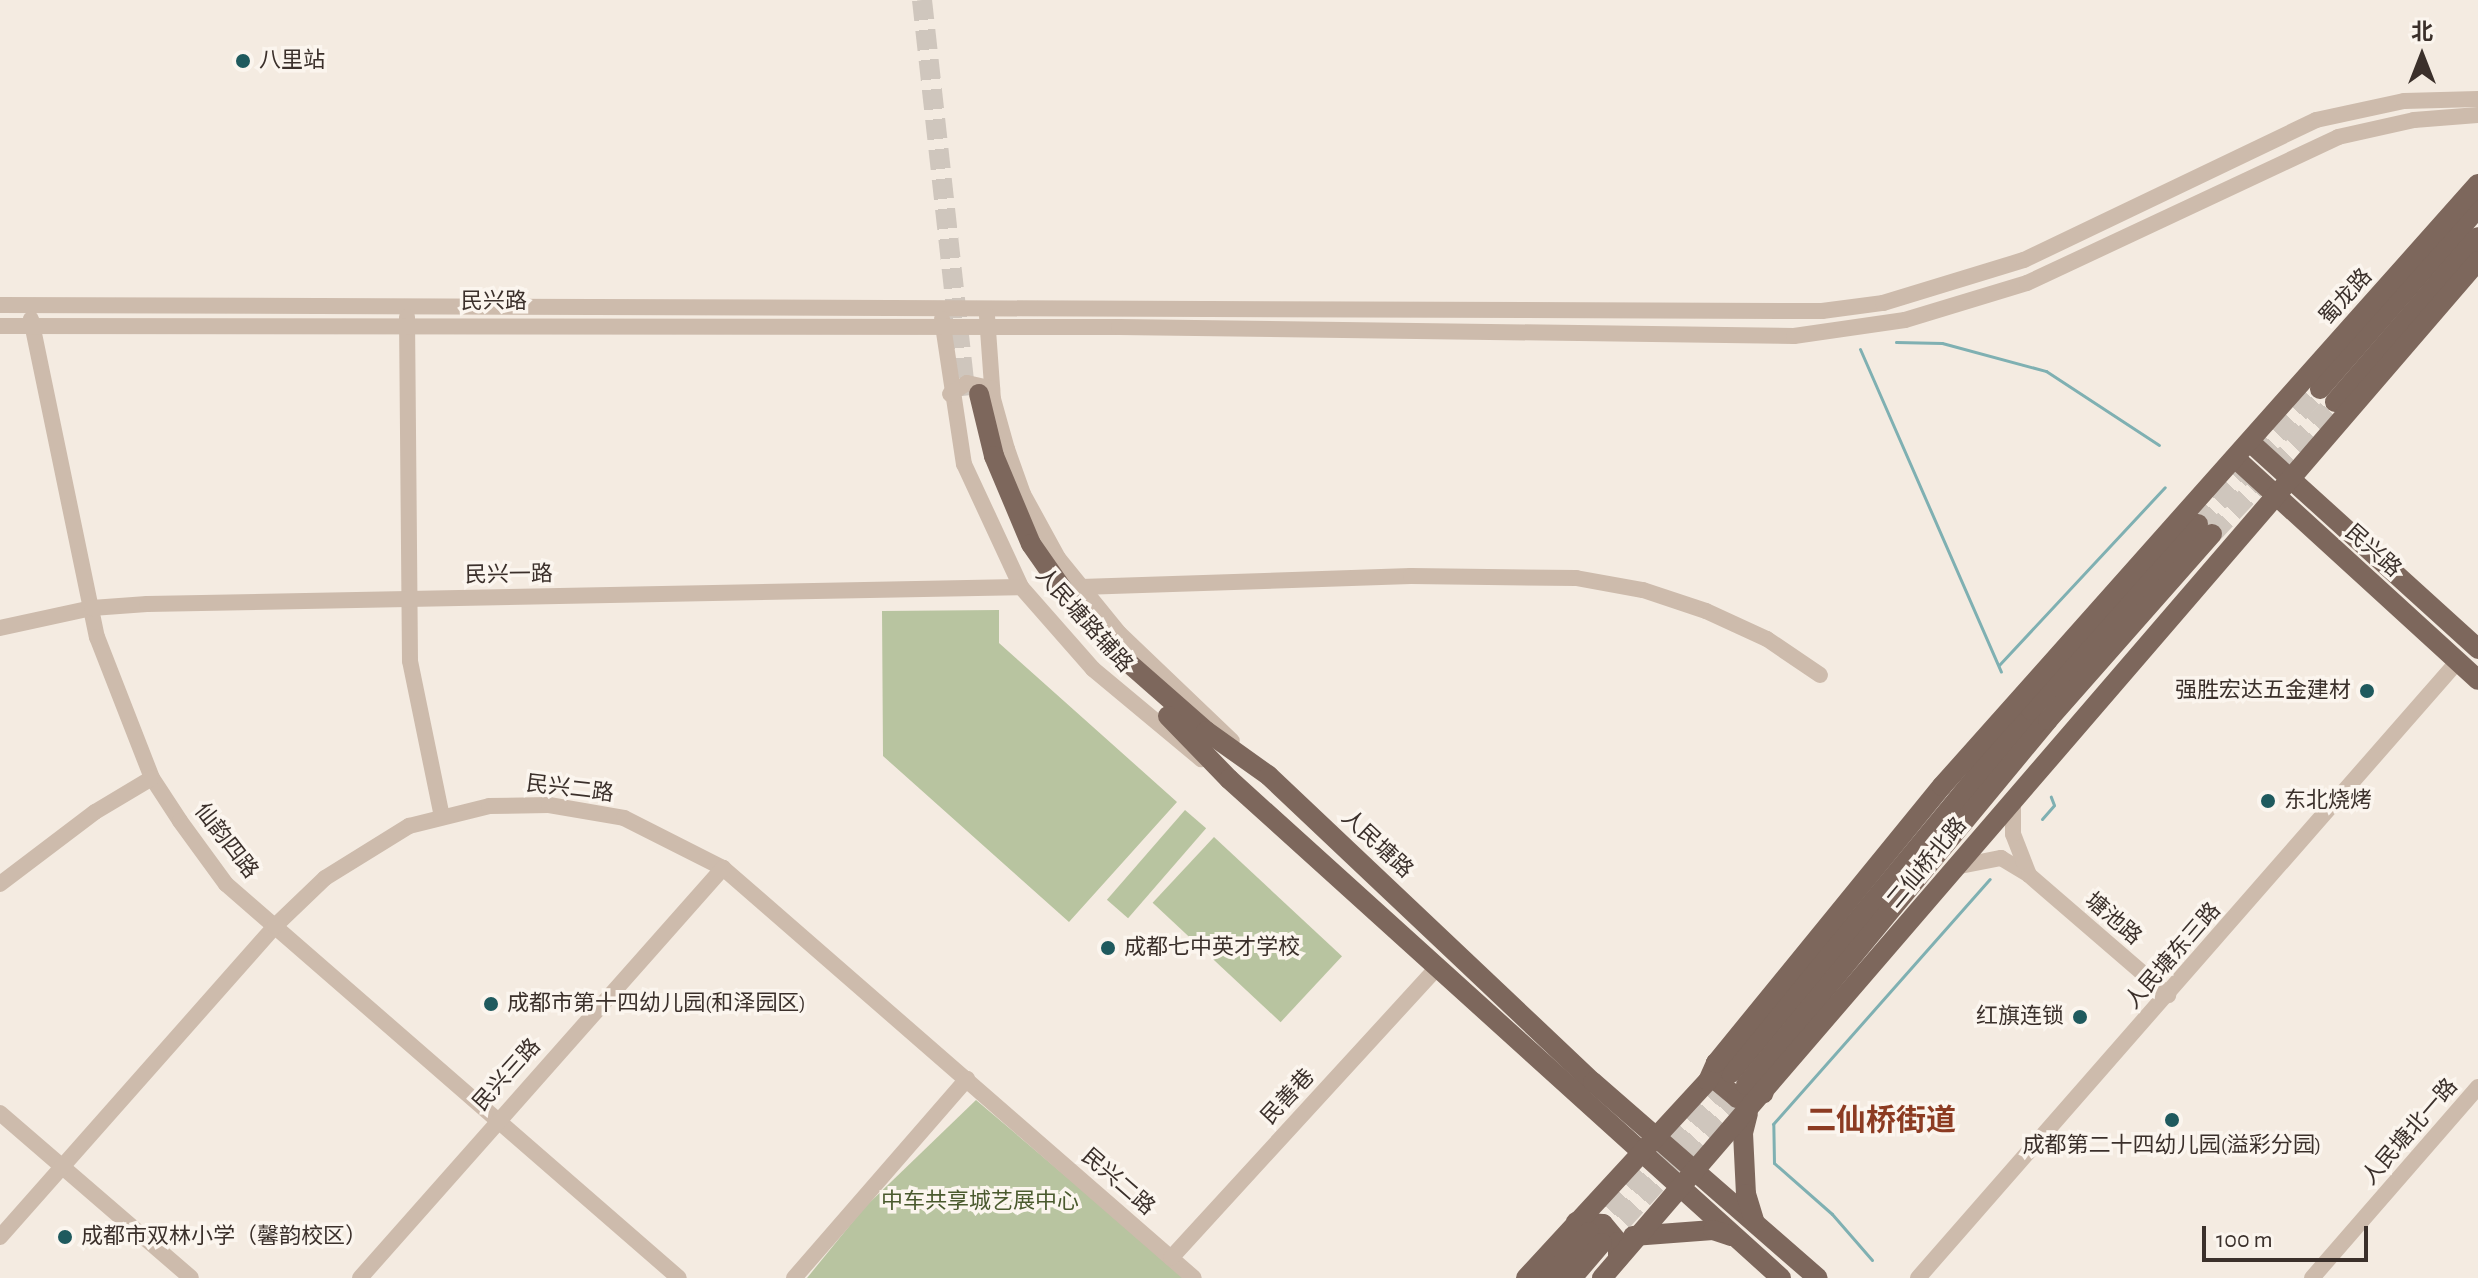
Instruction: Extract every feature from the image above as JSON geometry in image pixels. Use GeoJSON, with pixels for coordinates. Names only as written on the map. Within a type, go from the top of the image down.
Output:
{"type":"FeatureCollection","features":[{"type":"Feature","properties":{"kind":"main road","name":"蜀龙路"},"geometry":{"type":"LineString","coordinates":[[1739,1078],[1942,786],[2478,184]]}},
{"type":"Feature","properties":{"kind":"main road","name":"蜀龙路"},"geometry":{"type":"LineString","coordinates":[[2478,208],[2328,396],[2478,237]]}},
{"type":"Feature","properties":{"kind":"main road"},"geometry":{"type":"LineString","coordinates":[[2291,479],[2478,261]]}},
{"type":"Feature","properties":{"kind":"main road"},"geometry":{"type":"LineString","coordinates":[[972,393],[997,501],[1038,580],[1108,662],[1189,735],[1229,779],[1639,1153],[1781,1278]]}},
{"type":"Feature","properties":{"kind":"main road","name":"人民塘路"},"geometry":{"type":"LineString","coordinates":[[972,393],[1008,494],[1049,574],[1123,658],[1206,731],[1269,776],[1593,1082],[1818,1278]]}},
{"type":"Feature","properties":{"kind":"main road","name":"民兴路"},"geometry":{"type":"LineString","coordinates":[[2250,442],[2478,649]]}},
{"type":"Feature","properties":{"kind":"main road","name":"民兴路"},"geometry":{"type":"LineString","coordinates":[[2235,458],[2478,680]]}},
{"type":"Feature","properties":{"kind":"main road","name":"二仙桥北路"},"geometry":{"type":"LineString","coordinates":[[1602,1278],[1633,1236],[1677,1186],[1696,1171],[1748,1113],[1739,1078],[1953,868],[2291,479]]}},
{"type":"Feature","properties":{"kind":"main road"},"geometry":{"type":"LineString","coordinates":[[1549,1278],[1589,1232],[1639,1153],[1708,1081],[1739,1078],[2031,710],[2205,529]]}},
{"type":"Feature","properties":{"kind":"main road"},"geometry":{"type":"LineString","coordinates":[[1748,1113],[1743,1133],[1746,1194],[1755,1223]]}},
{"type":"Feature","properties":{"kind":"main road"},"geometry":{"type":"LineString","coordinates":[[1526,1278],[1603,1224],[1618,1242],[1618,1259]]}},
{"type":"Feature","properties":{"kind":"main road"},"geometry":{"type":"LineString","coordinates":[[1633,1236],[1713,1230],[1736,1238]]}},
{"type":"Feature","properties":{"kind":"main road"},"geometry":{"type":"LineString","coordinates":[[1572,1278],[1589,1232]]}},
{"type":"Feature","properties":{"kind":"street","name":"民兴路"},"geometry":{"type":"LineString","coordinates":[[0,305],[942,305],[1778,312],[1883,303],[2024,260],[2316,120],[2404,101],[2478,99]]}},
{"type":"Feature","properties":{"kind":"street","name":"民兴路"},"geometry":{"type":"LineString","coordinates":[[0,326],[987,327],[1727,337],[1842,332],[1905,320],[2027,283],[2338,137],[2414,120],[2478,115]]}},
{"type":"Feature","properties":{"kind":"street","name":"仙韵四路"},"geometry":{"type":"LineString","coordinates":[[31,305],[30,326],[92,608],[113,688],[152,778],[226,884],[679,1278]]}},
{"type":"Feature","properties":{"kind":"street"},"geometry":{"type":"LineString","coordinates":[[407,305],[410,661],[442,817]]}},
{"type":"Feature","properties":{"kind":"street","name":"人民塘路辅路"},"geometry":{"type":"LineString","coordinates":[[942,305],[942,327],[972,393],[1023,494],[1081,587],[1119,633],[1269,776]]}},
{"type":"Feature","properties":{"kind":"street","name":"人民塘路辅路"},"geometry":{"type":"LineString","coordinates":[[987,306],[987,327],[972,393],[964,464],[1021,587],[1093,669],[1181,745],[1229,779]]}},
{"type":"Feature","properties":{"kind":"street"},"geometry":{"type":"LineString","coordinates":[[1081,587],[1411,576],[1576,578],[1643,590],[1706,611],[1767,639],[1820,675]]}},
{"type":"Feature","properties":{"kind":"street","name":"民兴一路"},"geometry":{"type":"LineString","coordinates":[[0,628],[92,608],[1021,587]]}},
{"type":"Feature","properties":{"kind":"street","name":"人民塘东三路"},"geometry":{"type":"LineString","coordinates":[[1918,1278],[2458,661]]}},
{"type":"Feature","properties":{"kind":"street"},"geometry":{"type":"LineString","coordinates":[[0,884],[95,812],[152,778]]}},
{"type":"Feature","properties":{"kind":"street"},"geometry":{"type":"LineString","coordinates":[[2013,799],[2013,834],[2029,875]]}},
{"type":"Feature","properties":{"kind":"street","name":"民兴二路"},"geometry":{"type":"LineString","coordinates":[[0,1237],[275,926],[336,871],[409,826],[442,817],[489,806],[583,808],[668,837],[723,868],[1194,1278]]}},
{"type":"Feature","properties":{"kind":"street"},"geometry":{"type":"LineString","coordinates":[[1953,868],[2001,858],[2029,875]]}},
{"type":"Feature","properties":{"kind":"street","name":"民兴三路"},"geometry":{"type":"LineString","coordinates":[[360,1278],[497,1119],[723,868]]}},
{"type":"Feature","properties":{"kind":"street","name":"塘池路"},"geometry":{"type":"LineString","coordinates":[[2029,875],[2168,995]]}},
{"type":"Feature","properties":{"kind":"street","name":"民善巷"},"geometry":{"type":"LineString","coordinates":[[1171,1258],[1438,967]]}},
{"type":"Feature","properties":{"kind":"street"},"geometry":{"type":"LineString","coordinates":[[794,1278],[967,1079]]}},
{"type":"Feature","properties":{"kind":"street","name":"人民塘北一路"},"geometry":{"type":"LineString","coordinates":[[2312,1278],[2478,1087]]}},
{"type":"Feature","properties":{"kind":"street"},"geometry":{"type":"LineString","coordinates":[[0,1113],[191,1278]]}},
{"type":"Feature","properties":{"kind":"green space"},"geometry":{"type":"Polygon","coordinates":[[[999,610],[999,643],[1177,802],[1069,922],[883,756],[882,611],[999,610]]]}},
{"type":"Feature","properties":{"kind":"green space"},"geometry":{"type":"Polygon","coordinates":[[[1185,810],[1206,828],[1128,918],[1107,900],[1185,810]]]}},
{"type":"Feature","properties":{"kind":"green space"},"geometry":{"type":"Polygon","coordinates":[[[1214,837],[1342,956],[1281,1022],[1153,903],[1214,837]]]}},
{"type":"Feature","properties":{"kind":"green space","name":"中车共享城艺展中心"},"geometry":{"type":"Polygon","coordinates":[[[976,1100],[1186,1278],[807,1278],[864,1208],[976,1100]]]}},
{"type":"Feature","properties":{"kind":"waterway"},"geometry":{"type":"LineString","coordinates":[[1896,342],[1942,343],[2046,371],[2159,445]]}},
{"type":"Feature","properties":{"kind":"waterway"},"geometry":{"type":"LineString","coordinates":[[1860,349],[2001,672]]}},
{"type":"Feature","properties":{"kind":"waterway"},"geometry":{"type":"LineString","coordinates":[[1999,665],[2165,487]]}},
{"type":"Feature","properties":{"kind":"waterway"},"geometry":{"type":"LineString","coordinates":[[2042,819],[2054,805],[2051,797]]}},
{"type":"Feature","properties":{"kind":"waterway"},"geometry":{"type":"LineString","coordinates":[[1872,1260],[1832,1214],[1774,1163],[1773,1124],[1990,879]]}},
{"type":"Feature","properties":{"kind":"tunnel"},"geometry":{"type":"LineString","coordinates":[[922,0],[966,396]]}},
{"type":"Feature","properties":{"kind":"tunnel"},"geometry":{"type":"LineString","coordinates":[[2198,524],[2320,389]]}},
{"type":"Feature","properties":{"kind":"tunnel"},"geometry":{"type":"LineString","coordinates":[[2212,534],[2335,402]]}},
{"type":"Feature","properties":{"kind":"tunnel"},"geometry":{"type":"LineString","coordinates":[[1589,1232],[1731,1073]]}},
{"type":"Feature","properties":{"kind":"tunnel"},"geometry":{"type":"LineString","coordinates":[[1602,1243],[1746,1085]]}},
{"type":"Feature","properties":{"kind":"place","name":"八里站"},"geometry":{"type":"Point","coordinates":[243,61]}},
{"type":"Feature","properties":{"kind":"place","name":"强胜宏达五金建材"},"geometry":{"type":"Point","coordinates":[2367,691]}},
{"type":"Feature","properties":{"kind":"place","name":"东北烧烤"},"geometry":{"type":"Point","coordinates":[2268,801]}},
{"type":"Feature","properties":{"kind":"place","name":"成都七中英才学校"},"geometry":{"type":"Point","coordinates":[1108,948]}},
{"type":"Feature","properties":{"kind":"place","name":"成都市第十四幼儿园(和泽园区)"},"geometry":{"type":"Point","coordinates":[491,1004]}},
{"type":"Feature","properties":{"kind":"place","name":"红旗连锁"},"geometry":{"type":"Point","coordinates":[2080,1017]}},
{"type":"Feature","properties":{"kind":"place","name":"成都第二十四幼儿园(溢彩分园)"},"geometry":{"type":"Point","coordinates":[2172,1120]}},
{"type":"Feature","properties":{"kind":"place","name":"成都市双林小学（馨韵校区）"},"geometry":{"type":"Point","coordinates":[65,1237]}},
{"type":"Feature","properties":{"kind":"district","name":"二仙桥街道"},"geometry":{"type":"Point","coordinates":[1881,1121]}}]}
